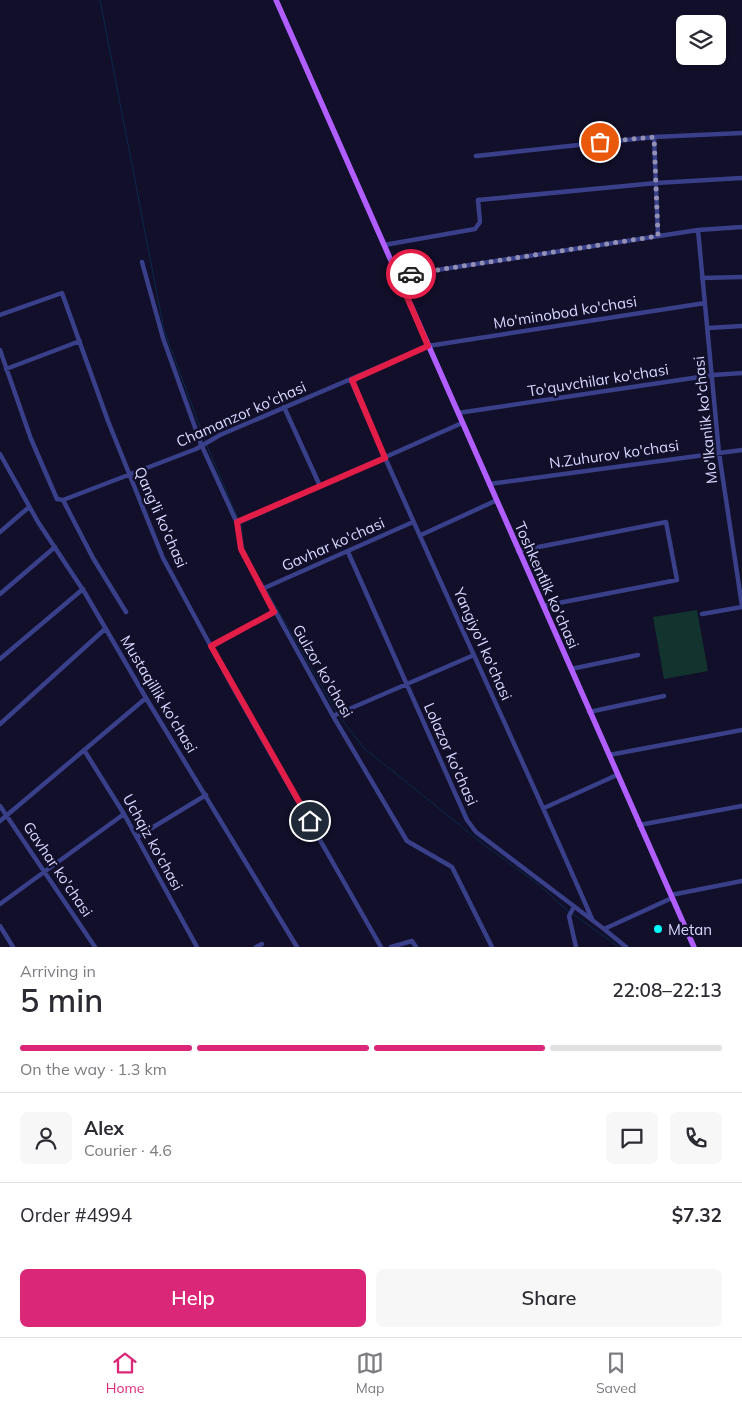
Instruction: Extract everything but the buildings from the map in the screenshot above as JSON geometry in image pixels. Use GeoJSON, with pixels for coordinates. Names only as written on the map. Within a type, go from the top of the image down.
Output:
{"type":"FeatureCollection","features":[{"type":"Feature","properties":{"kind":"main road","name":"Toshkentlik ko'chasi"},"geometry":{"type":"LineString","coordinates":[[276,0],[495,501],[694,947]]}},
{"type":"Feature","properties":{"kind":"street"},"geometry":{"type":"LineString","coordinates":[[476,156],[654,137],[742,133]]}},
{"type":"Feature","properties":{"kind":"street"},"geometry":{"type":"LineString","coordinates":[[654,137],[658,236]]}},
{"type":"Feature","properties":{"kind":"street"},"geometry":{"type":"LineString","coordinates":[[384,245],[475,229],[480,222],[478,200],[656,183],[742,178]]}},
{"type":"Feature","properties":{"kind":"street"},"geometry":{"type":"LineString","coordinates":[[398,276],[698,230],[742,227]]}},
{"type":"Feature","properties":{"kind":"street","name":"Mo'lkanlik ko'chasi"},"geometry":{"type":"LineString","coordinates":[[698,230],[719,452],[742,607]]}},
{"type":"Feature","properties":{"kind":"street","name":"Gulzor ko'chasi"},"geometry":{"type":"LineString","coordinates":[[142,262],[163,338],[201,444],[237,522],[241,549],[274,612],[407,841],[452,867],[492,947]]}},
{"type":"Feature","properties":{"kind":"street"},"geometry":{"type":"LineString","coordinates":[[702,278],[742,277]]}},
{"type":"Feature","properties":{"kind":"street","name":"Qang'li ko'chasi"},"geometry":{"type":"LineString","coordinates":[[0,315],[62,293],[128,474],[132,479],[163,558],[381,947]]}},
{"type":"Feature","properties":{"kind":"street","name":"Mo'minobod ko'chasi"},"geometry":{"type":"LineString","coordinates":[[428,346],[705,303]]}},
{"type":"Feature","properties":{"kind":"street"},"geometry":{"type":"LineString","coordinates":[[708,328],[742,326]]}},
{"type":"Feature","properties":{"kind":"street"},"geometry":{"type":"LineString","coordinates":[[6,369],[80,341]]}},
{"type":"Feature","properties":{"kind":"street","name":"Chamanzor ko'chasi"},"geometry":{"type":"LineString","coordinates":[[63,500],[196,449],[201,444],[284,407],[352,380],[428,346]]}},
{"type":"Feature","properties":{"kind":"street","name":"Mustaqillik ko'chasi"},"geometry":{"type":"LineString","coordinates":[[0,350],[31,439],[57,498],[63,500],[93,558],[126,612]]}},
{"type":"Feature","properties":{"kind":"street","name":"To'quvchilar ko'chasi"},"geometry":{"type":"LineString","coordinates":[[458,413],[712,375],[742,373]]}},
{"type":"Feature","properties":{"kind":"street","name":"Yangiyo'l ko'chasi"},"geometry":{"type":"LineString","coordinates":[[352,380],[413,522],[421,535],[544,808],[592,920]]}},
{"type":"Feature","properties":{"kind":"street"},"geometry":{"type":"LineString","coordinates":[[284,407],[320,486]]}},
{"type":"Feature","properties":{"kind":"street"},"geometry":{"type":"LineString","coordinates":[[237,522],[462,423]]}},
{"type":"Feature","properties":{"kind":"street","name":"N.Zuhurov ko'chasi"},"geometry":{"type":"LineString","coordinates":[[489,484],[742,450]]}},
{"type":"Feature","properties":{"kind":"street","name":"Mustaqillik ko'chasi"},"geometry":{"type":"LineString","coordinates":[[0,454],[29,507],[82,589],[297,947]]}},
{"type":"Feature","properties":{"kind":"street"},"geometry":{"type":"LineString","coordinates":[[0,472],[6,467]]}},
{"type":"Feature","properties":{"kind":"street"},"geometry":{"type":"LineString","coordinates":[[421,535],[495,501]]}},
{"type":"Feature","properties":{"kind":"street"},"geometry":{"type":"LineString","coordinates":[[0,532],[29,507]]}},
{"type":"Feature","properties":{"kind":"street","name":"Gavhar ko'chasi"},"geometry":{"type":"LineString","coordinates":[[262,589],[413,522]]}},
{"type":"Feature","properties":{"kind":"street"},"geometry":{"type":"LineString","coordinates":[[518,551],[666,522],[677,580],[543,606]]}},
{"type":"Feature","properties":{"kind":"street"},"geometry":{"type":"LineString","coordinates":[[0,594],[55,547]]}},
{"type":"Feature","properties":{"kind":"street","name":"Lolazor ko'chasi"},"geometry":{"type":"LineString","coordinates":[[348,552],[467,820],[476,832],[626,947]]}},
{"type":"Feature","properties":{"kind":"street"},"geometry":{"type":"LineString","coordinates":[[0,659],[82,589]]}},
{"type":"Feature","properties":{"kind":"street"},"geometry":{"type":"LineString","coordinates":[[702,614],[742,607]]}},
{"type":"Feature","properties":{"kind":"street"},"geometry":{"type":"LineString","coordinates":[[211,646],[274,612]]}},
{"type":"Feature","properties":{"kind":"street"},"geometry":{"type":"LineString","coordinates":[[0,724],[105,629]]}},
{"type":"Feature","properties":{"kind":"street"},"geometry":{"type":"LineString","coordinates":[[334,716],[474,655]]}},
{"type":"Feature","properties":{"kind":"street"},"geometry":{"type":"LineString","coordinates":[[571,669],[638,655]]}},
{"type":"Feature","properties":{"kind":"street"},"geometry":{"type":"LineString","coordinates":[[589,712],[664,696]]}},
{"type":"Feature","properties":{"kind":"street"},"geometry":{"type":"LineString","coordinates":[[0,821],[146,698]]}},
{"type":"Feature","properties":{"kind":"street"},"geometry":{"type":"LineString","coordinates":[[609,755],[742,730]]}},
{"type":"Feature","properties":{"kind":"street","name":"Uchqiz ko'chasi"},"geometry":{"type":"LineString","coordinates":[[84,750],[124,814],[197,947]]}},
{"type":"Feature","properties":{"kind":"street"},"geometry":{"type":"LineString","coordinates":[[544,808],[617,775]]}},
{"type":"Feature","properties":{"kind":"street"},"geometry":{"type":"LineString","coordinates":[[137,837],[206,796]]}},
{"type":"Feature","properties":{"kind":"street","name":"Gavhar ko'chasi"},"geometry":{"type":"LineString","coordinates":[[0,806],[95,947]]}},
{"type":"Feature","properties":{"kind":"street"},"geometry":{"type":"LineString","coordinates":[[639,825],[742,806]]}},
{"type":"Feature","properties":{"kind":"street"},"geometry":{"type":"LineString","coordinates":[[0,904],[124,814]]}},
{"type":"Feature","properties":{"kind":"street"},"geometry":{"type":"LineString","coordinates":[[604,930],[671,896],[742,880]]}},
{"type":"Feature","properties":{"kind":"street"},"geometry":{"type":"LineString","coordinates":[[574,907],[570,916],[576,947]]}},
{"type":"Feature","properties":{"kind":"street"},"geometry":{"type":"LineString","coordinates":[[0,926],[13,947]]}},
{"type":"Feature","properties":{"kind":"street"},"geometry":{"type":"LineString","coordinates":[[391,947],[412,942],[416,947]]}},
{"type":"Feature","properties":{"kind":"street"},"geometry":{"type":"LineString","coordinates":[[256,947],[262,944]]}},
{"type":"Feature","properties":{"kind":"green space"},"geometry":{"type":"Polygon","coordinates":[[[697,610],[708,671],[664,679],[653,617],[697,610]]]}},
{"type":"Feature","properties":{"kind":"waterway"},"geometry":{"type":"LineString","coordinates":[[100,0],[164,330],[207,446],[239,521]]}},
{"type":"Feature","properties":{"kind":"waterway"},"geometry":{"type":"LineString","coordinates":[[241,524],[244,550]]}},
{"type":"Feature","properties":{"kind":"waterway"},"geometry":{"type":"LineString","coordinates":[[262,582],[337,713]]}},
{"type":"Feature","properties":{"kind":"waterway"},"geometry":{"type":"LineString","coordinates":[[339,716],[364,748],[487,847],[538,884],[569,912]]}},
{"type":"Feature","properties":{"kind":"waterway"},"geometry":{"type":"LineString","coordinates":[[573,914],[619,947]]}},
{"type":"Feature","properties":{"kind":"way so far"},"geometry":{"type":"LineString","coordinates":[[411,274],[658,236],[654,137],[600,142]]}},
{"type":"Feature","properties":{"kind":"place","name":"Metan"},"geometry":{"type":"Point","coordinates":[658,929]}},
{"type":"Feature","properties":{"kind":"route"},"geometry":{"type":"LineString","coordinates":[[310,821],[211,646],[274,612],[241,549],[237,522],[385,458],[352,380],[428,346],[398,276],[411,274]]}}]}
